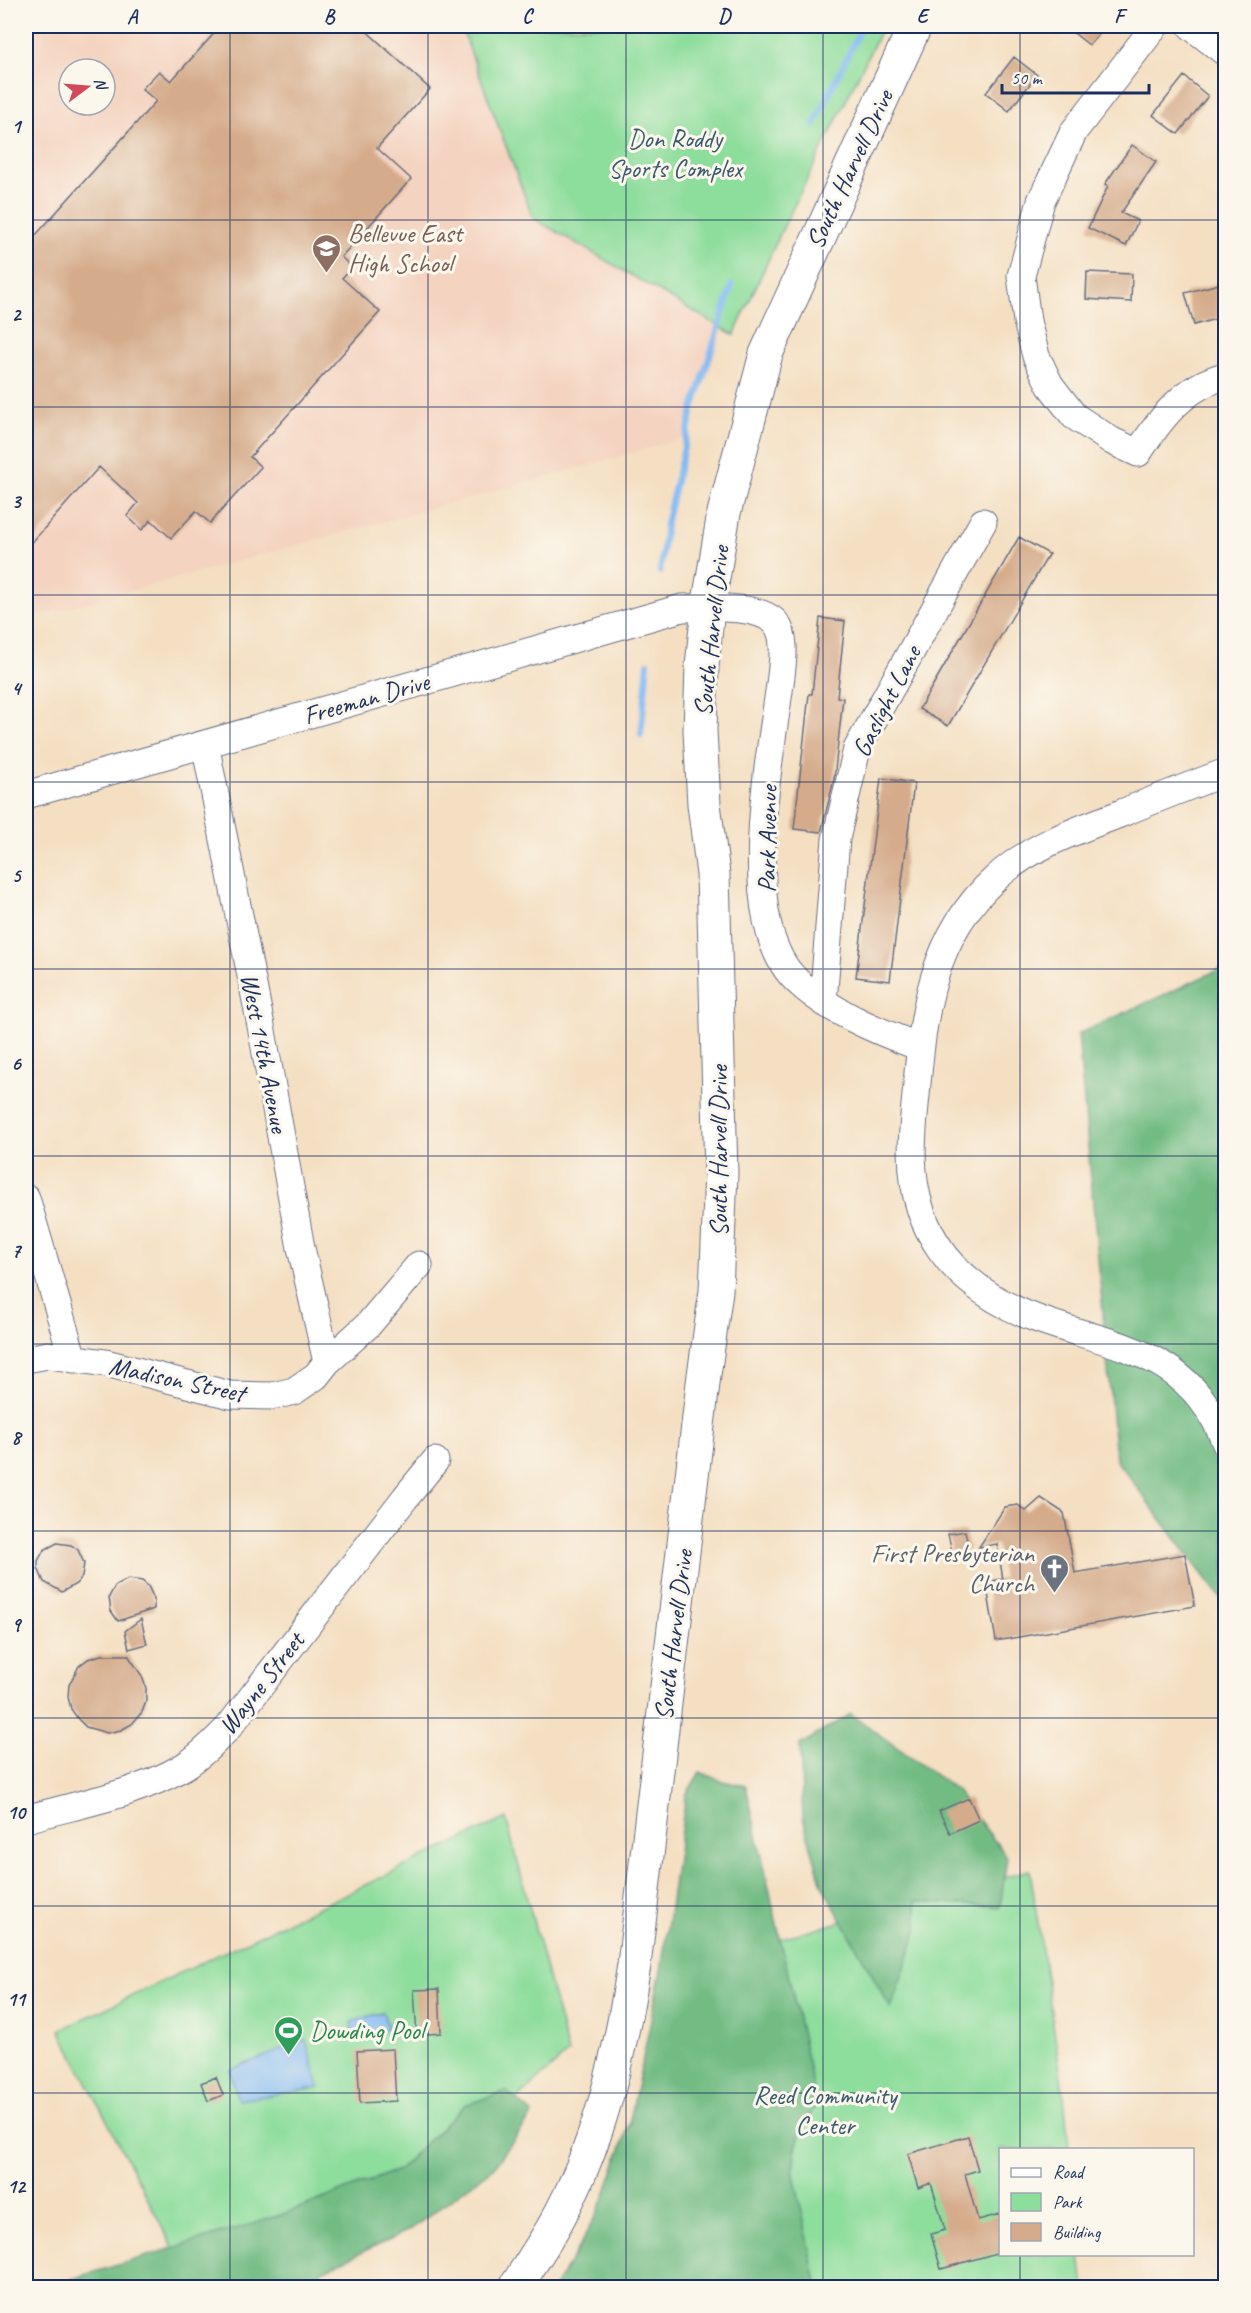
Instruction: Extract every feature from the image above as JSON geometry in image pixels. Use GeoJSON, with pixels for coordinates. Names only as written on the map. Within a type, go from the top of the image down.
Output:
{"type":"FeatureCollection","features":[{"type":"Feature","properties":{"kind":"main road","name":"South Harvell Drive"},"geometry":{"type":"LineString","coordinates":[[515,2288],[555,2225],[579,2173],[599,2122],[624,2026],[634,1965],[702,1387],[716,1291],[721,1173],[713,874],[704,804],[700,731],[702,666],[708,608],[724,513],[766,354],[915,26]]}},
{"type":"Feature","properties":{"kind":"street"},"geometry":{"type":"LineString","coordinates":[[1155,26],[1074,131],[1041,201],[1021,276],[1027,321],[1036,356],[1050,385],[1074,416],[1112,441],[1138,453],[1158,422],[1184,396],[1216,378],[1226,376]]}},
{"type":"Feature","properties":{"kind":"street"},"geometry":{"type":"LineString","coordinates":[[1191,26],[1226,53]]}},
{"type":"Feature","properties":{"kind":"street","name":"Gaslight Lane"},"geometry":{"type":"LineString","coordinates":[[822,1002],[836,839],[857,749],[983,522]]}},
{"type":"Feature","properties":{"kind":"street","name":"Freeman Drive"},"geometry":{"type":"LineString","coordinates":[[26,795],[682,608],[708,608]]}},
{"type":"Feature","properties":{"kind":"street","name":"Park Avenue"},"geometry":{"type":"LineString","coordinates":[[708,608],[748,610],[764,615],[779,628],[782,638],[781,666],[761,834],[762,878],[767,915],[772,939],[782,962],[795,980],[822,1002],[889,1036],[920,1047]]}},
{"type":"Feature","properties":{"kind":"street","name":"West 14th Avenue"},"geometry":{"type":"LineString","coordinates":[[205,744],[262,1031],[301,1248],[327,1362]]}},
{"type":"Feature","properties":{"kind":"street"},"geometry":{"type":"LineString","coordinates":[[1226,772],[1071,833],[1030,854],[997,877],[980,893],[960,919],[942,953],[933,978],[920,1047],[911,1145],[913,1178],[921,1212],[933,1238],[968,1280],[987,1295],[1016,1310],[1058,1327],[1149,1356],[1169,1368],[1188,1383],[1204,1402],[1226,1444]]}},
{"type":"Feature","properties":{"kind":"street"},"geometry":{"type":"LineString","coordinates":[[26,1198],[73,1359]]}},
{"type":"Feature","properties":{"kind":"street","name":"Madison Street"},"geometry":{"type":"LineString","coordinates":[[26,1359],[48,1356],[106,1364],[230,1395],[273,1396],[294,1391],[316,1376],[327,1362],[368,1325],[419,1265]]}},
{"type":"Feature","properties":{"kind":"street","name":"Wayne Street"},"geometry":{"type":"LineString","coordinates":[[26,1819],[158,1780],[183,1767],[204,1752],[228,1728],[435,1461]]}},
{"type":"Feature","properties":{"kind":"shaded area","name":"Bellevue East High School"},"geometry":{"type":"Polygon","coordinates":[[[26,26],[461,26],[533,218],[724,330],[686,437],[26,619],[26,26]]]}},
{"type":"Feature","properties":{"kind":"green space","name":"Don Roddy Sports Complex"},"geometry":{"type":"Polygon","coordinates":[[[461,26],[883,26],[781,232],[734,335],[533,218],[461,26]]]}},
{"type":"Feature","properties":{"kind":"green space"},"geometry":{"type":"Polygon","coordinates":[[[1225,967],[1225,1604],[1116,1460],[1078,1034],[1225,967]]]}},
{"type":"Feature","properties":{"kind":"green space"},"geometry":{"type":"Polygon","coordinates":[[[851,1714],[956,1790],[1007,1857],[1000,1907],[916,1901],[917,1931],[891,2009],[822,1885],[803,1819],[800,1745],[851,1714]]]}},
{"type":"Feature","properties":{"kind":"green space"},"geometry":{"type":"Polygon","coordinates":[[[700,1772],[722,1781],[746,1786],[817,2103],[796,2146],[794,2175],[818,2287],[554,2287],[579,2248],[602,2203],[629,2126],[661,1971],[686,1795],[700,1772]]]}},
{"type":"Feature","properties":{"kind":"green space"},"geometry":{"type":"Polygon","coordinates":[[[506,1818],[568,2053],[464,2146],[194,2288],[60,2030],[506,1818]]]}},
{"type":"Feature","properties":{"kind":"green space","name":"Reed Community Center"},"geometry":{"type":"Polygon","coordinates":[[[1030,1870],[1064,2097],[1069,2148],[999,2148],[999,2256],[1080,2256],[1084,2287],[554,2288],[591,2225],[613,2175],[631,2118],[661,1971],[1030,1870]]]}},
{"type":"Feature","properties":{"kind":"green space"},"geometry":{"type":"Polygon","coordinates":[[[506,2091],[533,2114],[494,2167],[411,2229],[320,2272],[316,2287],[46,2287],[281,2215],[398,2170],[465,2105],[506,2091]]]}},
{"type":"Feature","properties":{"kind":"water"},"geometry":{"type":"Polygon","coordinates":[[[383,2012],[388,2028],[356,2038],[353,2035],[351,2022],[383,2012]]]}},
{"type":"Feature","properties":{"kind":"water","name":"Dowding Pool"},"geometry":{"type":"Polygon","coordinates":[[[306,2040],[319,2088],[238,2100],[230,2070],[306,2040]]]}},
{"type":"Feature","properties":{"kind":"building","name":"Bellevue East High School"},"geometry":{"type":"Polygon","coordinates":[[[221,26],[361,26],[430,89],[377,148],[411,179],[341,257],[352,267],[342,278],[380,312],[250,457],[261,467],[210,523],[196,511],[171,538],[151,520],[142,530],[127,516],[138,503],[99,467],[26,549],[26,246],[156,101],[142,89],[159,71],[171,81],[221,26]]]}},
{"type":"Feature","properties":{"kind":"building"},"geometry":{"type":"Polygon","coordinates":[[[1065,26],[1106,26],[1089,45],[1065,26]]]}},
{"type":"Feature","properties":{"kind":"building"},"geometry":{"type":"Polygon","coordinates":[[[1014,57],[1037,75],[1009,111],[986,93],[1014,57]]]}},
{"type":"Feature","properties":{"kind":"building"},"geometry":{"type":"Polygon","coordinates":[[[1184,76],[1208,96],[1178,134],[1153,115],[1184,76]]]}},
{"type":"Feature","properties":{"kind":"building"},"geometry":{"type":"Polygon","coordinates":[[[1132,145],[1156,162],[1121,213],[1138,221],[1126,246],[1088,228],[1108,186],[1105,184],[1132,145]]]}},
{"type":"Feature","properties":{"kind":"building"},"geometry":{"type":"Polygon","coordinates":[[[1087,272],[1132,274],[1131,302],[1086,299],[1087,272]]]}},
{"type":"Feature","properties":{"kind":"building"},"geometry":{"type":"Polygon","coordinates":[[[1226,282],[1226,316],[1194,325],[1185,293],[1226,282]]]}},
{"type":"Feature","properties":{"kind":"building"},"geometry":{"type":"Polygon","coordinates":[[[1019,537],[1049,554],[948,726],[919,709],[1019,537]]]}},
{"type":"Feature","properties":{"kind":"building"},"geometry":{"type":"Polygon","coordinates":[[[820,618],[845,621],[837,697],[843,698],[834,779],[821,832],[794,829],[820,618]]]}},
{"type":"Feature","properties":{"kind":"building"},"geometry":{"type":"Polygon","coordinates":[[[881,778],[914,783],[890,981],[856,977],[881,778]]]}},
{"type":"Feature","properties":{"kind":"building"},"geometry":{"type":"Polygon","coordinates":[[[1041,1498],[1064,1513],[1075,1573],[1185,1554],[1195,1606],[996,1641],[986,1582],[1003,1579],[997,1544],[979,1547],[1005,1507],[1018,1505],[1026,1511],[1041,1498]]]}},
{"type":"Feature","properties":{"kind":"building"},"geometry":{"type":"Polygon","coordinates":[[[965,1531],[969,1549],[952,1552],[948,1534],[965,1531]]]}},
{"type":"Feature","properties":{"kind":"building"},"geometry":{"type":"Polygon","coordinates":[[[57,1543],[71,1545],[78,1550],[84,1563],[82,1577],[76,1584],[62,1592],[44,1582],[38,1568],[38,1561],[44,1550],[57,1543]]]}},
{"type":"Feature","properties":{"kind":"building"},"geometry":{"type":"Polygon","coordinates":[[[128,1579],[142,1581],[148,1586],[154,1599],[154,1609],[118,1621],[111,1611],[109,1597],[115,1586],[128,1579]]]}},
{"type":"Feature","properties":{"kind":"building"},"geometry":{"type":"Polygon","coordinates":[[[141,1619],[147,1644],[129,1649],[125,1631],[141,1619]]]}},
{"type":"Feature","properties":{"kind":"building"},"geometry":{"type":"Polygon","coordinates":[[[101,1655],[128,1655],[142,1676],[146,1688],[146,1702],[142,1712],[132,1724],[121,1730],[107,1733],[86,1727],[71,1709],[68,1697],[69,1685],[79,1666],[88,1659],[101,1655]]]}},
{"type":"Feature","properties":{"kind":"building"},"geometry":{"type":"Polygon","coordinates":[[[969,1798],[979,1820],[950,1833],[939,1811],[969,1798]]]}},
{"type":"Feature","properties":{"kind":"building"},"geometry":{"type":"Polygon","coordinates":[[[439,1989],[441,2033],[417,2035],[414,1990],[439,1989]]]}},
{"type":"Feature","properties":{"kind":"building"},"geometry":{"type":"Polygon","coordinates":[[[393,2049],[396,2101],[360,2103],[357,2051],[393,2049]]]}},
{"type":"Feature","properties":{"kind":"building"},"geometry":{"type":"Polygon","coordinates":[[[216,2077],[223,2095],[208,2101],[201,2083],[216,2077]]]}},
{"type":"Feature","properties":{"kind":"building","name":"Reed Community Center"},"geometry":{"type":"Polygon","coordinates":[[[968,2136],[978,2170],[965,2174],[978,2220],[999,2214],[999,2252],[941,2269],[931,2234],[945,2230],[931,2183],[918,2188],[908,2154],[968,2136]]]}},
{"type":"Feature","properties":{"kind":"waterway"},"geometry":{"type":"LineString","coordinates":[[814,125],[862,26]]}},
{"type":"Feature","properties":{"kind":"waterway"},"geometry":{"type":"LineString","coordinates":[[660,572],[666,524],[693,409],[732,285]]}},
{"type":"Feature","properties":{"kind":"waterway"},"geometry":{"type":"LineString","coordinates":[[641,735],[648,663]]}},
{"type":"Feature","properties":{"kind":"place","name":"Bellevue East High School"},"geometry":{"type":"Point","coordinates":[327,274]}},
{"type":"Feature","properties":{"kind":"place","name":"First Presbyterian Church"},"geometry":{"type":"Point","coordinates":[1055,1594]}},
{"type":"Feature","properties":{"kind":"place","name":"Dowding Pool"},"geometry":{"type":"Point","coordinates":[289,2056]}}]}
